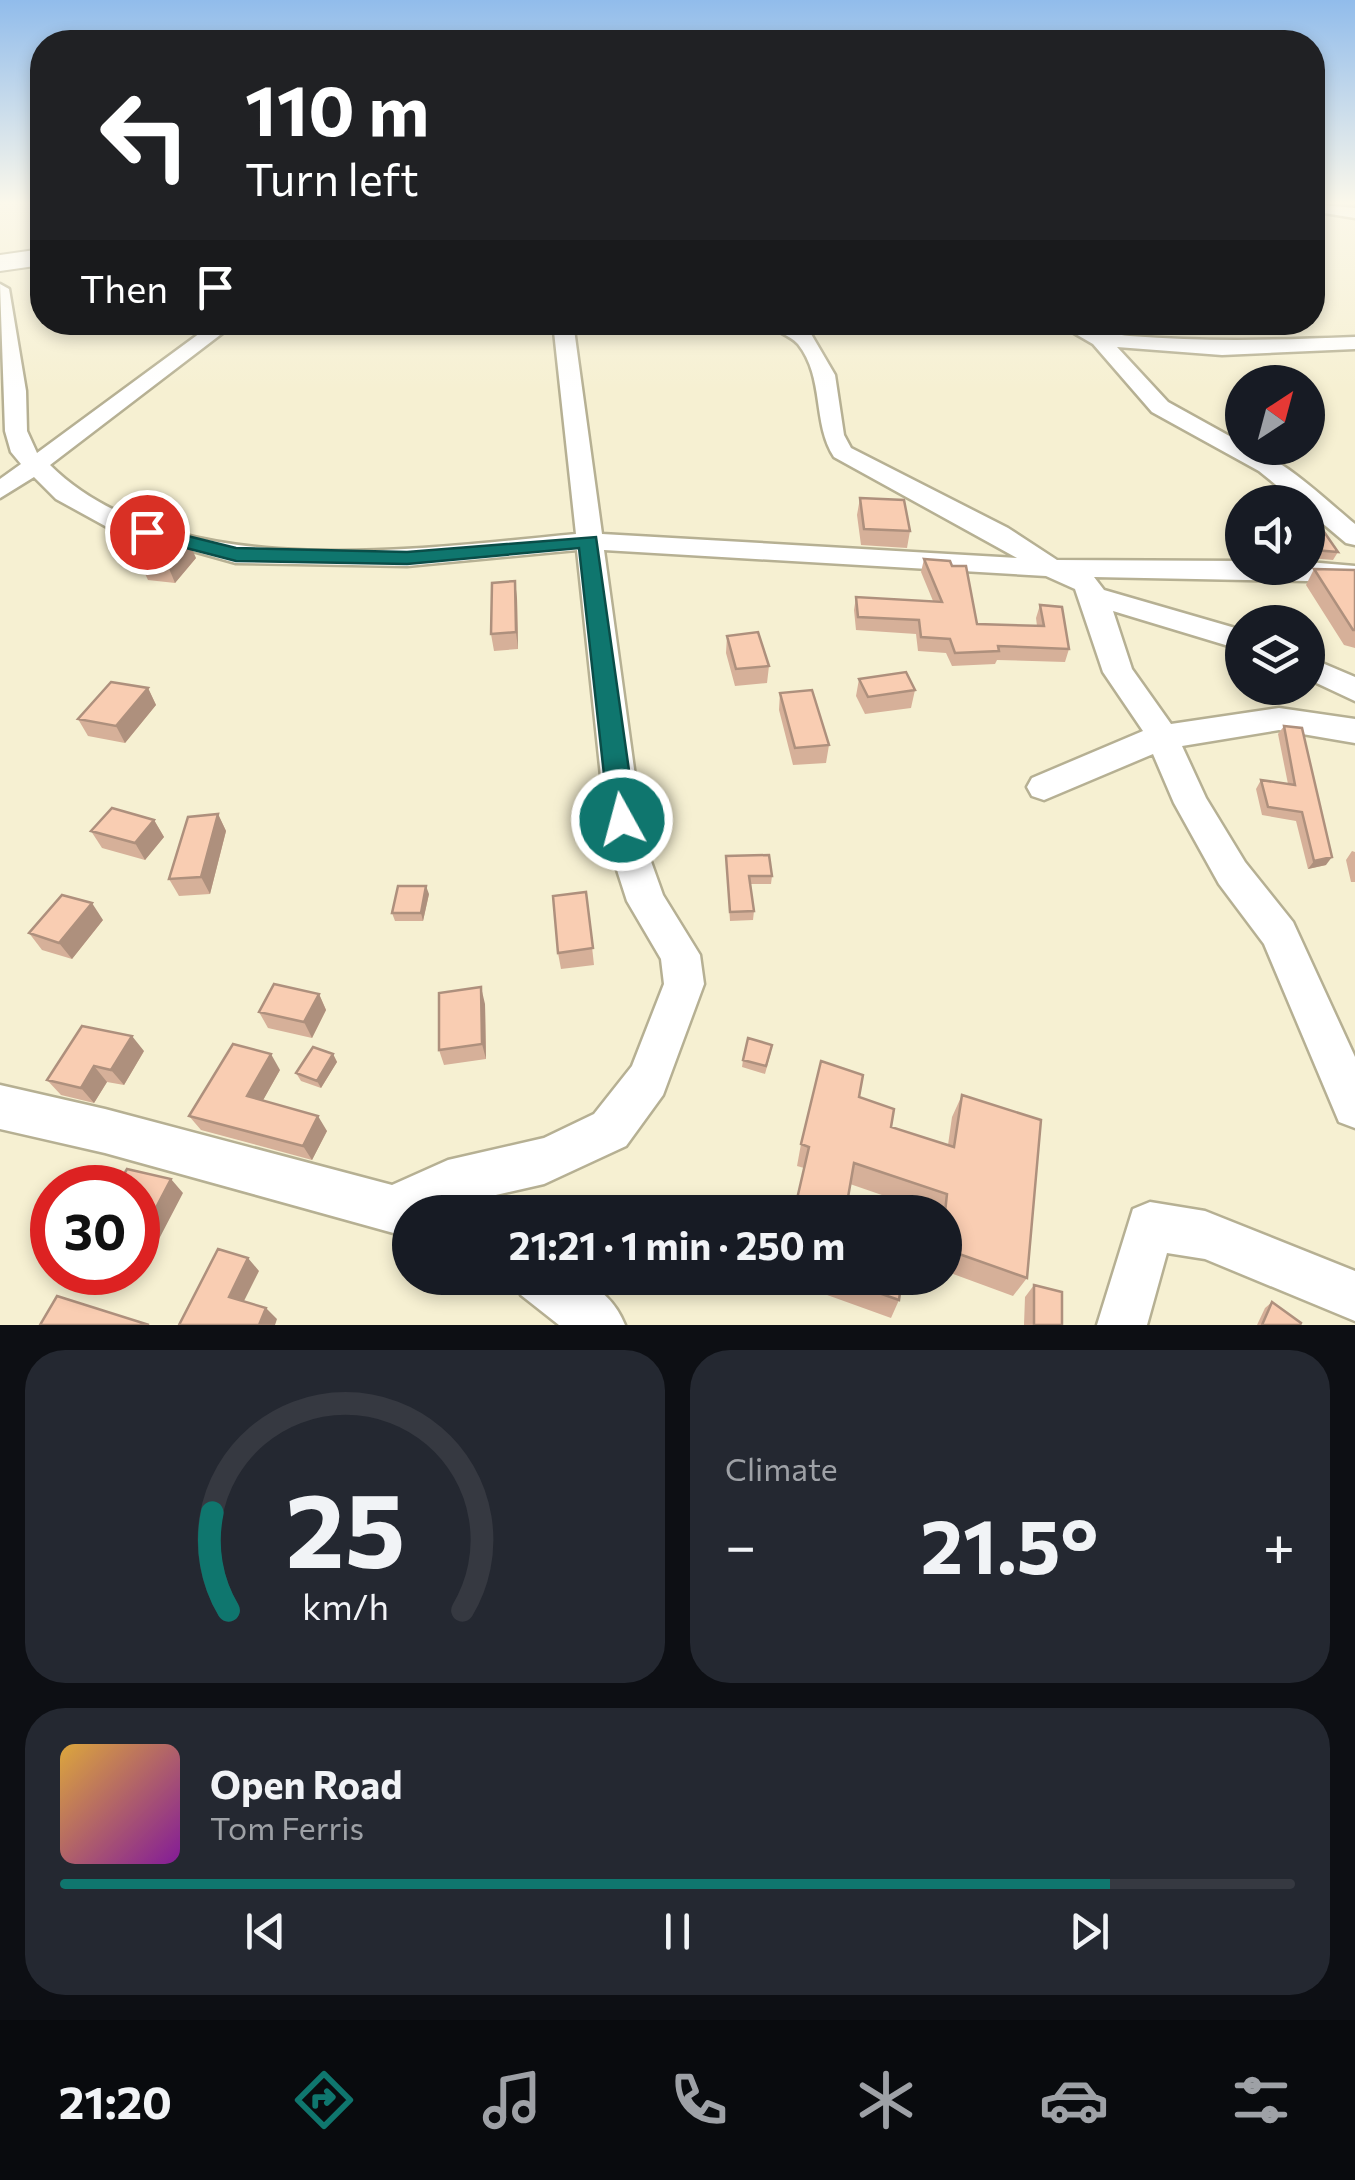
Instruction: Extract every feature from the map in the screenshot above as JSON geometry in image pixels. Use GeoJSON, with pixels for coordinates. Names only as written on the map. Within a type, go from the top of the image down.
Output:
{"type":"FeatureCollection","features":[{"type":"Feature","properties":{"kind":"street"},"geometry":{"type":"LineString","coordinates":[[0,290],[16,432],[23,452],[65,494],[116,522],[236,554],[407,558],[588,542],[1051,568],[1355,574]]}},
{"type":"Feature","properties":{"kind":"street"},"geometry":{"type":"LineString","coordinates":[[0,491],[210,335]]}},
{"type":"Feature","properties":{"kind":"street"},"geometry":{"type":"LineString","coordinates":[[433,1195],[468,1176],[544,1161],[610,1130],[628,1112],[648,1080],[684,984],[680,955],[646,901],[626,842],[565,335]]}},
{"type":"Feature","properties":{"kind":"street"},"geometry":{"type":"LineString","coordinates":[[798,335],[804,338],[825,376],[834,420],[833,435],[842,452],[1085,583],[1094,596],[1118,672],[1144,702],[1191,804],[1232,874],[1279,934],[1355,1106]]}},
{"type":"Feature","properties":{"kind":"street"},"geometry":{"type":"LineString","coordinates":[[1090,335],[1100,340],[1160,407],[1267,466],[1355,538]]}},
{"type":"Feature","properties":{"kind":"street"},"geometry":{"type":"LineString","coordinates":[[1100,340],[1222,349],[1355,342]]}},
{"type":"Feature","properties":{"kind":"street"},"geometry":{"type":"LineString","coordinates":[[1094,596],[1225,635]]}},
{"type":"Feature","properties":{"kind":"street"},"geometry":{"type":"LineString","coordinates":[[1325,675],[1355,690]]}},
{"type":"Feature","properties":{"kind":"street"},"geometry":{"type":"LineString","coordinates":[[1044,786],[1162,737],[1279,718],[1355,732]]}},
{"type":"Feature","properties":{"kind":"street"},"geometry":{"type":"LineString","coordinates":[[0,1106],[392,1210]]}},
{"type":"Feature","properties":{"kind":"street"},"geometry":{"type":"LineString","coordinates":[[1122,1325],[1150,1226],[1206,1235],[1355,1296]]}},
{"type":"Feature","properties":{"kind":"street"},"geometry":{"type":"LineString","coordinates":[[560,1295],[600,1325]]}},
{"type":"Feature","properties":{"kind":"building"},"geometry":{"type":"Polygon","coordinates":[[[860,498],[904,500],[910,531],[864,529],[860,498]]]}},
{"type":"Feature","properties":{"kind":"building"},"geometry":{"type":"Polygon","coordinates":[[[1325,533],[1338,552],[1325,551],[1325,533]]]}},
{"type":"Feature","properties":{"kind":"building"},"geometry":{"type":"Polygon","coordinates":[[[161,539],[189,542],[168,566],[140,563],[161,539]]]}},
{"type":"Feature","properties":{"kind":"building"},"geometry":{"type":"Polygon","coordinates":[[[924,559],[966,566],[977,624],[1044,626],[1040,605],[1062,607],[1069,649],[998,646],[999,651],[955,653],[950,639],[921,637],[919,620],[858,617],[856,597],[942,602],[924,559]]]}},
{"type":"Feature","properties":{"kind":"building"},"geometry":{"type":"Polygon","coordinates":[[[1325,569],[1355,570],[1353,630],[1324,585],[1325,569]]]}},
{"type":"Feature","properties":{"kind":"building"},"geometry":{"type":"Polygon","coordinates":[[[515,581],[516,632],[491,634],[492,583],[515,581]]]}},
{"type":"Feature","properties":{"kind":"building"},"geometry":{"type":"Polygon","coordinates":[[[758,632],[769,666],[736,669],[727,636],[758,632]]]}},
{"type":"Feature","properties":{"kind":"building"},"geometry":{"type":"Polygon","coordinates":[[[906,672],[915,690],[868,697],[859,679],[906,672]]]}},
{"type":"Feature","properties":{"kind":"building"},"geometry":{"type":"Polygon","coordinates":[[[111,682],[148,688],[116,726],[78,719],[111,682]]]}},
{"type":"Feature","properties":{"kind":"building"},"geometry":{"type":"Polygon","coordinates":[[[812,690],[829,745],[795,748],[780,693],[812,690]]]}},
{"type":"Feature","properties":{"kind":"building"},"geometry":{"type":"Polygon","coordinates":[[[1284,726],[1302,728],[1332,857],[1314,861],[1302,812],[1268,807],[1261,780],[1295,785],[1284,726]]]}},
{"type":"Feature","properties":{"kind":"building"},"geometry":{"type":"Polygon","coordinates":[[[112,808],[154,820],[135,843],[91,831],[112,808]]]}},
{"type":"Feature","properties":{"kind":"building"},"geometry":{"type":"Polygon","coordinates":[[[218,814],[201,877],[169,879],[188,817],[218,814]]]}},
{"type":"Feature","properties":{"kind":"building"},"geometry":{"type":"Polygon","coordinates":[[[769,855],[772,876],[749,876],[754,911],[730,912],[726,856],[769,855]]]}},
{"type":"Feature","properties":{"kind":"building"},"geometry":{"type":"Polygon","coordinates":[[[398,886],[426,886],[421,913],[392,913],[398,886]]]}},
{"type":"Feature","properties":{"kind":"building"},"geometry":{"type":"Polygon","coordinates":[[[586,892],[593,948],[558,953],[553,896],[586,892]]]}},
{"type":"Feature","properties":{"kind":"building"},"geometry":{"type":"Polygon","coordinates":[[[62,895],[92,903],[59,943],[29,933],[62,895]]]}},
{"type":"Feature","properties":{"kind":"building"},"geometry":{"type":"Polygon","coordinates":[[[274,984],[319,994],[304,1022],[259,1012],[274,984]]]}},
{"type":"Feature","properties":{"kind":"building"},"geometry":{"type":"Polygon","coordinates":[[[481,987],[482,1044],[439,1050],[439,993],[481,987]]]}},
{"type":"Feature","properties":{"kind":"building"},"geometry":{"type":"Polygon","coordinates":[[[82,1026],[132,1036],[111,1070],[94,1066],[81,1088],[47,1080],[82,1026]]]}},
{"type":"Feature","properties":{"kind":"building"},"geometry":{"type":"Polygon","coordinates":[[[748,1038],[772,1045],[766,1066],[743,1060],[748,1038]]]}},
{"type":"Feature","properties":{"kind":"building"},"geometry":{"type":"Polygon","coordinates":[[[233,1044],[271,1054],[247,1096],[318,1116],[303,1146],[189,1116],[233,1044]]]}},
{"type":"Feature","properties":{"kind":"building"},"geometry":{"type":"Polygon","coordinates":[[[313,1047],[333,1054],[317,1081],[296,1073],[313,1047]]]}},
{"type":"Feature","properties":{"kind":"building"},"geometry":{"type":"Polygon","coordinates":[[[821,1061],[863,1075],[859,1097],[894,1109],[891,1127],[954,1147],[962,1095],[1041,1120],[1027,1278],[962,1255],[962,1195],[947,1195],[854,1163],[848,1195],[798,1195],[809,1147],[801,1144],[821,1061]]]}},
{"type":"Feature","properties":{"kind":"building"},"geometry":{"type":"Polygon","coordinates":[[[160,1176],[171,1179],[160,1200],[160,1176]]]}},
{"type":"Feature","properties":{"kind":"building"},"geometry":{"type":"Polygon","coordinates":[[[218,1249],[248,1258],[229,1297],[266,1308],[259,1325],[179,1325],[218,1249]]]}},
{"type":"Feature","properties":{"kind":"building"},"geometry":{"type":"Polygon","coordinates":[[[1034,1285],[1062,1292],[1062,1325],[1034,1325],[1034,1285]]]}},
{"type":"Feature","properties":{"kind":"building"},"geometry":{"type":"Polygon","coordinates":[[[57,1296],[149,1325],[40,1325],[57,1296]]]}},
{"type":"Feature","properties":{"kind":"building"},"geometry":{"type":"Polygon","coordinates":[[[1272,1302],[1301,1323],[1300,1325],[1262,1325],[1272,1302]]]}},
{"type":"Feature","properties":{"kind":"route"},"geometry":{"type":"LineString","coordinates":[[147,532],[236,554],[407,558],[588,542],[622,820]]}}]}
